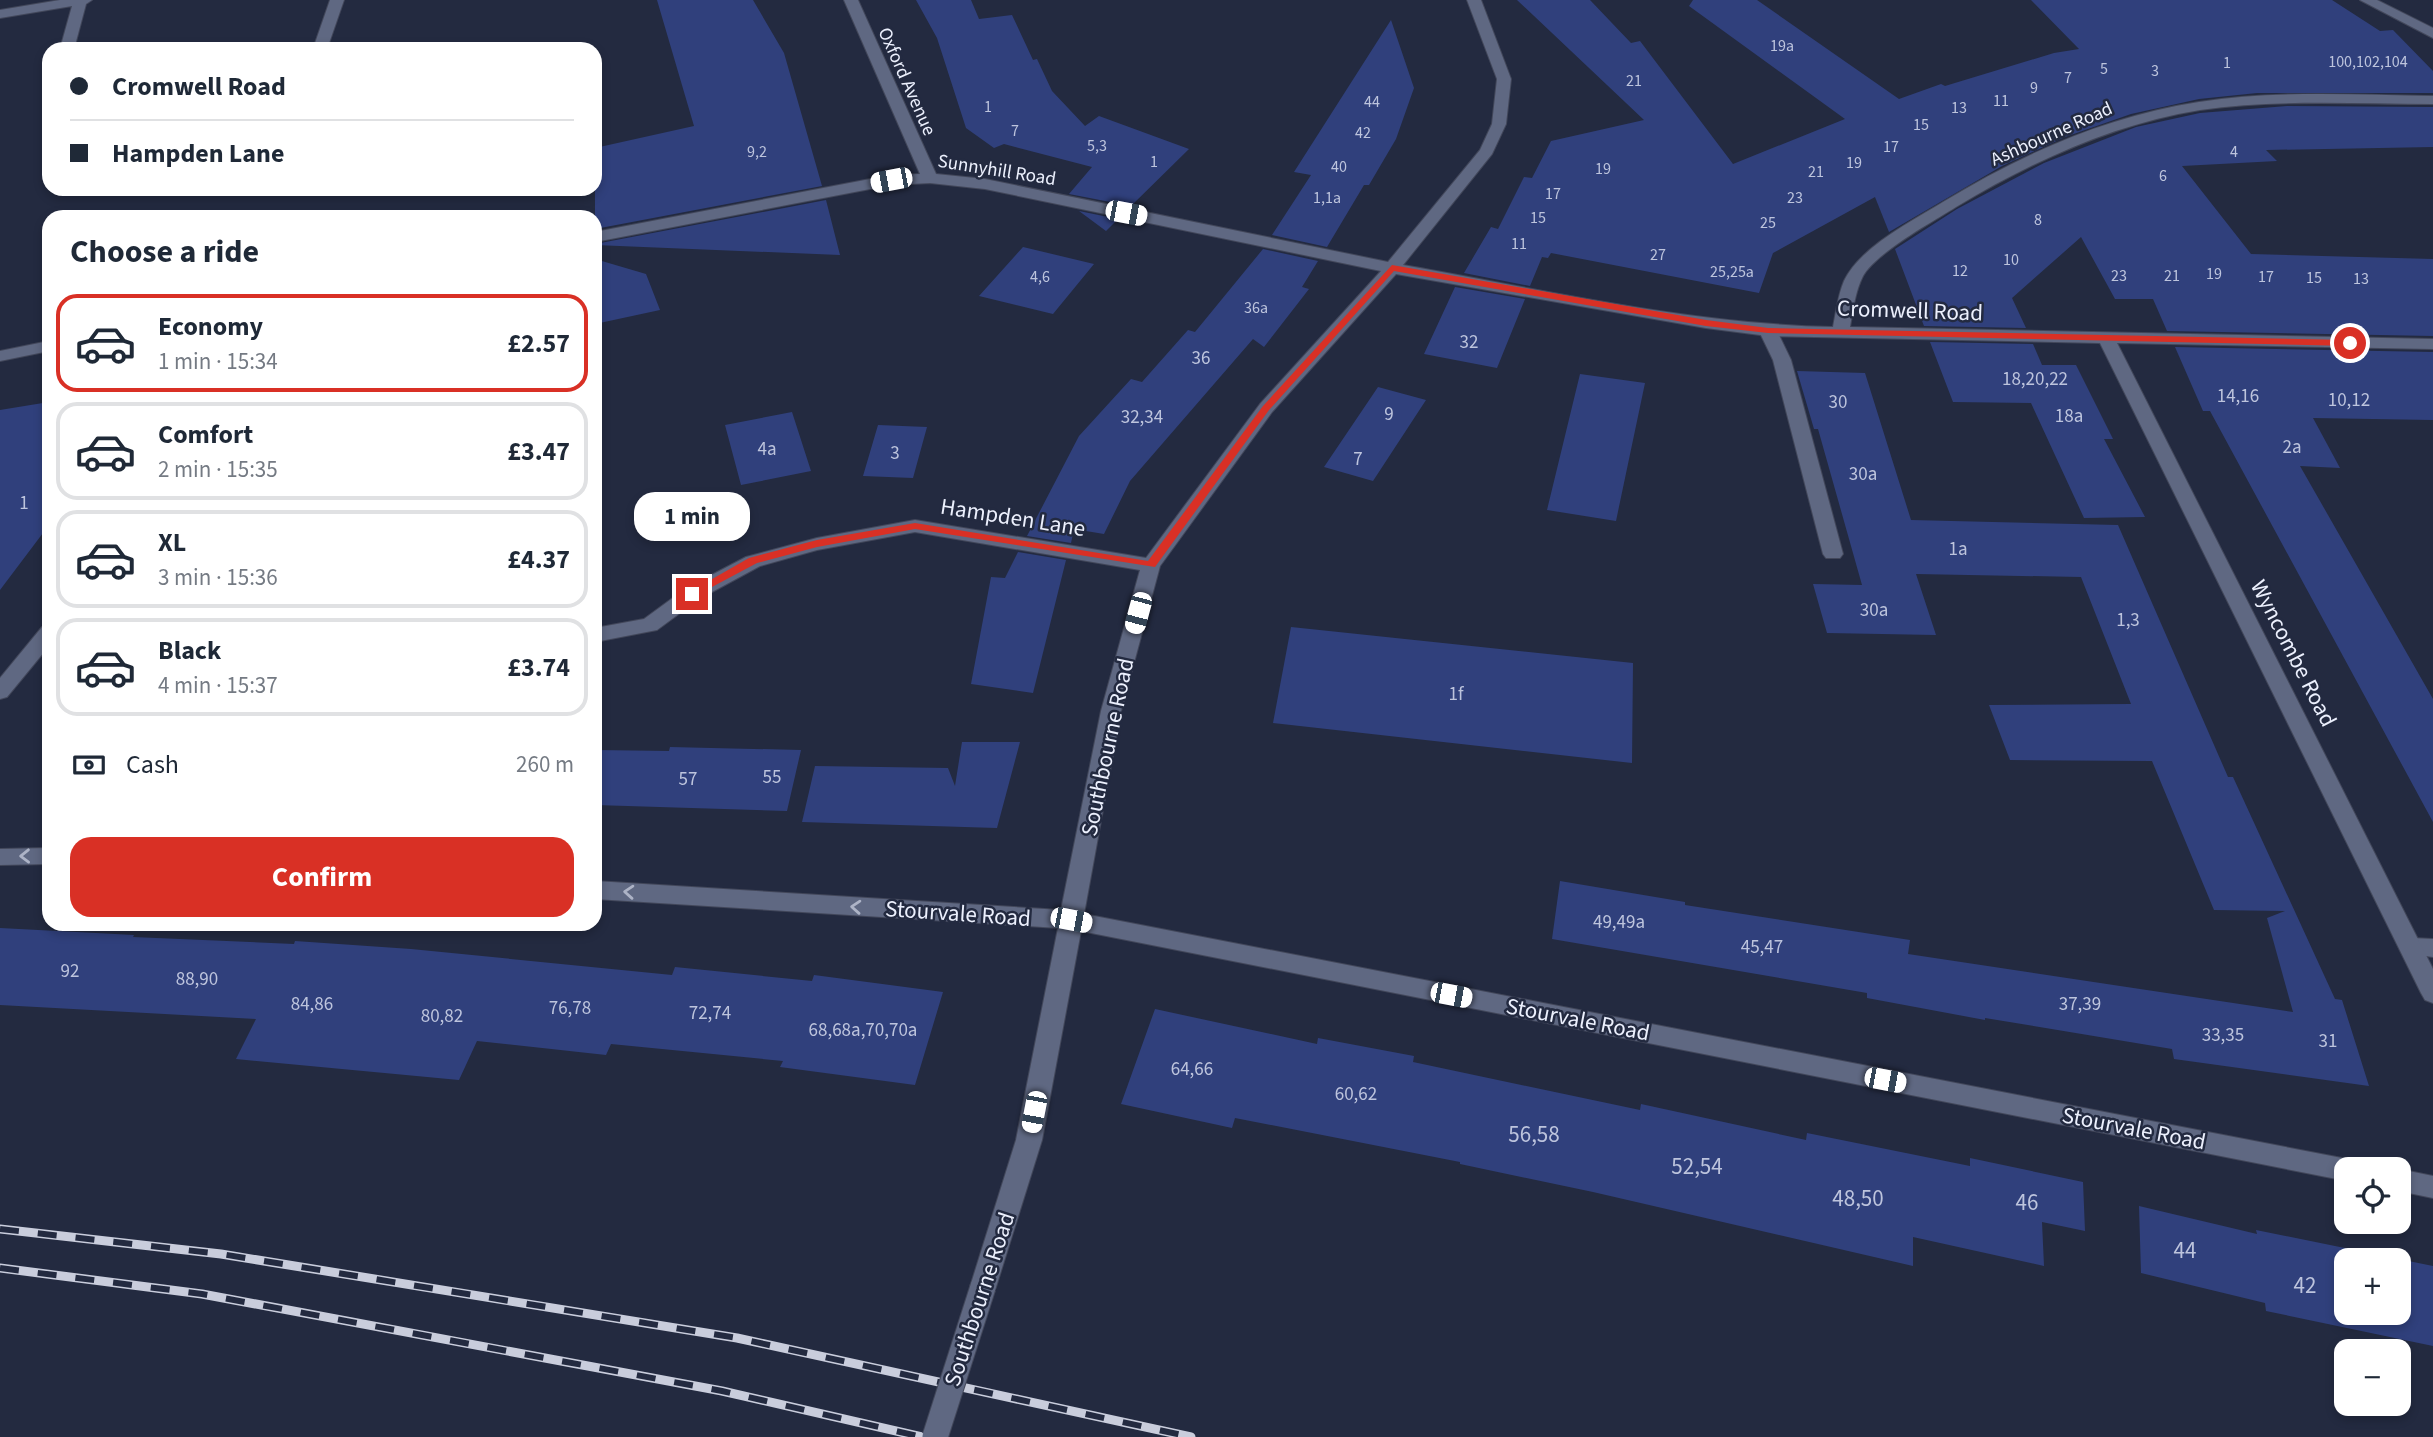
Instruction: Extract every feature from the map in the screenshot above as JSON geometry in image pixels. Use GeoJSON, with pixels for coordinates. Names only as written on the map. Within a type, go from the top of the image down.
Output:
{"type":"FeatureCollection","features":[{"type":"Feature","properties":{"kind":"street"},"geometry":{"type":"LineString","coordinates":[[0,14],[85,0]]}},
{"type":"Feature","properties":{"kind":"street"},"geometry":{"type":"LineString","coordinates":[[322,42],[337,0]]}},
{"type":"Feature","properties":{"kind":"street","name":"Oxford Avenue"},"geometry":{"type":"LineString","coordinates":[[851,0],[930,178]]}},
{"type":"Feature","properties":{"kind":"street","name":"Southbourne Road"},"geometry":{"type":"LineString","coordinates":[[935,1437],[1029,1140],[1111,711],[1151,565],[1266,408],[1392,268],[1487,151],[1499,124],[1504,79],[1475,0]]}},
{"type":"Feature","properties":{"kind":"street"},"geometry":{"type":"LineString","coordinates":[[2367,0],[2433,34]]}},
{"type":"Feature","properties":{"kind":"street"},"geometry":{"type":"LineString","coordinates":[[70,42],[80,1]]}},
{"type":"Feature","properties":{"kind":"street","name":"Ashbourne Road"},"geometry":{"type":"LineString","coordinates":[[1841,330],[1847,295],[1856,274],[1876,251],[1974,190],[2043,156],[2119,124],[2198,106],[2275,98],[2433,100]]}},
{"type":"Feature","properties":{"kind":"street","name":"Sunnyhill Road"},"geometry":{"type":"LineString","coordinates":[[602,236],[891,180],[930,178],[985,184],[1392,268]]}},
{"type":"Feature","properties":{"kind":"street","name":"Cromwell Road"},"geometry":{"type":"LineString","coordinates":[[1392,268],[1706,323],[1768,331],[1841,330],[2433,344]]}},
{"type":"Feature","properties":{"kind":"street"},"geometry":{"type":"LineString","coordinates":[[1768,331],[1782,360],[1833,554]]}},
{"type":"Feature","properties":{"kind":"street","name":"Wyncombe Road"},"geometry":{"type":"LineString","coordinates":[[2106,338],[2423,948],[2433,993]]}},
{"type":"Feature","properties":{"kind":"street"},"geometry":{"type":"LineString","coordinates":[[0,356],[42,347]]}},
{"type":"Feature","properties":{"kind":"street","name":"Hampden Lane"},"geometry":{"type":"LineString","coordinates":[[602,634],[650,625],[692,594],[753,561],[817,544],[915,526],[1151,565]]}},
{"type":"Feature","properties":{"kind":"street"},"geometry":{"type":"LineString","coordinates":[[5,685],[42,640]]}},
{"type":"Feature","properties":{"kind":"street"},"geometry":{"type":"LineString","coordinates":[[0,857],[42,856]]}},
{"type":"Feature","properties":{"kind":"street","name":"Stourvale Road"},"geometry":{"type":"LineString","coordinates":[[602,890],[1071,920],[2334,1167]]}},
{"type":"Feature","properties":{"kind":"street"},"geometry":{"type":"LineString","coordinates":[[2411,1182],[2433,1187]]}},
{"type":"Feature","properties":{"kind":"building"},"geometry":{"type":"Polygon","coordinates":[[[657,0],[753,0],[784,53],[822,186],[602,228],[602,210],[595,210],[595,196],[602,196],[602,146],[694,126],[657,0]]]}},
{"type":"Feature","properties":{"kind":"building"},"geometry":{"type":"Polygon","coordinates":[[[916,0],[971,0],[979,19],[1012,15],[1033,60],[1037,59],[1052,91],[1085,126],[1099,116],[1189,149],[1131,206],[1069,194],[1092,167],[1004,144],[994,148],[966,128],[937,38],[916,0]]]}},
{"type":"Feature","properties":{"kind":"building"},"geometry":{"type":"Polygon","coordinates":[[[1517,0],[1590,0],[1631,43],[1640,41],[1733,164],[1845,119],[1689,6],[1693,0],[1757,0],[1899,99],[1941,84],[1945,86],[2054,53],[2079,49],[2031,0],[2332,0],[2380,31],[2393,30],[2433,71],[2433,93],[2257,93],[2199,99],[2131,114],[2065,137],[2002,166],[1889,232],[1875,197],[1773,253],[1759,293],[1551,253],[1548,258],[1542,257],[1530,286],[1464,273],[1491,227],[1498,229],[1524,177],[1532,178],[1551,141],[1644,120],[1517,0]]]}},
{"type":"Feature","properties":{"kind":"building"},"geometry":{"type":"Polygon","coordinates":[[[1391,20],[1414,88],[1396,139],[1369,185],[1364,185],[1327,247],[1272,235],[1311,175],[1294,172],[1391,20]]]}},
{"type":"Feature","properties":{"kind":"building"},"geometry":{"type":"Polygon","coordinates":[[[2287,106],[2433,107],[2433,147],[2266,150],[2277,161],[2182,166],[2251,254],[2433,259],[2433,336],[2167,331],[2153,299],[2115,299],[2081,237],[2012,298],[2026,328],[1924,326],[1895,249],[1957,209],[2044,163],[2136,127],[2200,113],[2287,106]]]}},
{"type":"Feature","properties":{"kind":"building"},"geometry":{"type":"Polygon","coordinates":[[[826,200],[840,255],[602,245],[602,243],[826,200]]]}},
{"type":"Feature","properties":{"kind":"building"},"geometry":{"type":"Polygon","coordinates":[[[1079,211],[1118,219],[1106,231],[1079,211]]]}},
{"type":"Feature","properties":{"kind":"building"},"geometry":{"type":"Polygon","coordinates":[[[1023,247],[1094,264],[1053,314],[979,296],[1023,247]]]}},
{"type":"Feature","properties":{"kind":"building"},"geometry":{"type":"Polygon","coordinates":[[[1263,249],[1318,261],[1302,287],[1309,289],[1264,347],[1253,339],[1130,481],[1104,534],[1074,529],[1071,543],[1027,536],[1079,436],[1131,379],[1142,382],[1188,330],[1195,332],[1263,249]]]}},
{"type":"Feature","properties":{"kind":"building"},"geometry":{"type":"Polygon","coordinates":[[[602,261],[646,274],[660,310],[602,322],[602,261]]]}},
{"type":"Feature","properties":{"kind":"building"},"geometry":{"type":"Polygon","coordinates":[[[1455,287],[1525,299],[1497,368],[1424,354],[1455,287]]]}},
{"type":"Feature","properties":{"kind":"building"},"geometry":{"type":"Polygon","coordinates":[[[1930,342],[2033,344],[2042,365],[2076,365],[2113,439],[2104,439],[2145,517],[2084,518],[2031,403],[1953,402],[1930,342]]]}},
{"type":"Feature","properties":{"kind":"building"},"geometry":{"type":"Polygon","coordinates":[[[2175,347],[2433,352],[2433,420],[2313,418],[2340,468],[2300,466],[2433,699],[2433,822],[2210,411],[2203,411],[2175,347]]]}},
{"type":"Feature","properties":{"kind":"building"},"geometry":{"type":"Polygon","coordinates":[[[1797,371],[1865,373],[1911,520],[2118,525],[2228,777],[2233,777],[2335,999],[2342,1000],[2369,1086],[2174,1059],[2172,1049],[1985,1020],[1867,998],[1867,993],[1552,939],[1560,881],[1685,902],[1685,905],[1910,940],[1908,954],[2293,1012],[2267,918],[2285,911],[2214,910],[2152,761],[2010,760],[1989,705],[2131,704],[2081,577],[1916,574],[1936,635],[1827,633],[1813,584],[1862,585],[1818,429],[1814,429],[1797,371]]]}},
{"type":"Feature","properties":{"kind":"building"},"geometry":{"type":"Polygon","coordinates":[[[1580,374],[1645,383],[1616,521],[1547,510],[1580,374]]]}},
{"type":"Feature","properties":{"kind":"building"},"geometry":{"type":"Polygon","coordinates":[[[1378,387],[1426,400],[1373,481],[1324,467],[1378,387]]]}},
{"type":"Feature","properties":{"kind":"building"},"geometry":{"type":"Polygon","coordinates":[[[42,403],[42,534],[0,590],[0,410],[42,403]]]}},
{"type":"Feature","properties":{"kind":"building"},"geometry":{"type":"Polygon","coordinates":[[[792,412],[811,471],[741,485],[725,425],[792,412]]]}},
{"type":"Feature","properties":{"kind":"building"},"geometry":{"type":"Polygon","coordinates":[[[878,425],[927,427],[913,478],[863,476],[878,425]]]}},
{"type":"Feature","properties":{"kind":"building"},"geometry":{"type":"Polygon","coordinates":[[[1018,552],[1066,560],[1033,693],[971,684],[991,577],[1005,578],[1018,552]]]}},
{"type":"Feature","properties":{"kind":"building"},"geometry":{"type":"Polygon","coordinates":[[[1291,627],[1633,663],[1632,763],[1273,723],[1291,627]]]}},
{"type":"Feature","properties":{"kind":"building"},"geometry":{"type":"Polygon","coordinates":[[[962,742],[1020,742],[997,828],[802,822],[815,766],[948,768],[955,786],[962,742]]]}},
{"type":"Feature","properties":{"kind":"building"},"geometry":{"type":"Polygon","coordinates":[[[670,747],[801,750],[787,811],[602,805],[602,750],[669,751],[670,747]]]}},
{"type":"Feature","properties":{"kind":"building"},"geometry":{"type":"Polygon","coordinates":[[[0,928],[134,935],[133,937],[294,944],[295,941],[411,949],[672,975],[675,967],[812,981],[814,975],[943,992],[915,1085],[780,1067],[783,1061],[611,1044],[606,1055],[477,1041],[459,1080],[236,1059],[256,1019],[0,1005],[0,928]]]}},
{"type":"Feature","properties":{"kind":"building"},"geometry":{"type":"Polygon","coordinates":[[[1155,1009],[1317,1044],[1318,1038],[1414,1056],[1413,1062],[1640,1110],[1641,1104],[1806,1140],[1807,1133],[1970,1166],[1970,1158],[2083,1182],[2085,1231],[2042,1222],[2044,1266],[1913,1237],[1913,1266],[1460,1162],[1235,1118],[1232,1128],[1121,1104],[1155,1009]]]}},
{"type":"Feature","properties":{"kind":"building"},"geometry":{"type":"Polygon","coordinates":[[[2139,1206],[2257,1234],[2256,1230],[2344,1248],[2334,1248],[2334,1325],[2411,1325],[2411,1262],[2433,1266],[2433,1346],[2411,1341],[2411,1339],[2400,1339],[2266,1311],[2265,1303],[2141,1273],[2139,1206]]]}},
{"type":"Feature","properties":{"kind":"railway"},"geometry":{"type":"LineString","coordinates":[[0,1229],[221,1254],[737,1338],[1191,1437]]}},
{"type":"Feature","properties":{"kind":"railway"},"geometry":{"type":"LineString","coordinates":[[0,1268],[202,1294],[722,1391],[922,1437]]}},
{"type":"Feature","properties":{"kind":"route"},"geometry":{"type":"LineString","coordinates":[[692,594],[753,561],[817,544],[915,526],[1151,565],[1266,408],[1392,268],[1706,323],[1768,331],[1841,330],[2350,343]]}}]}
